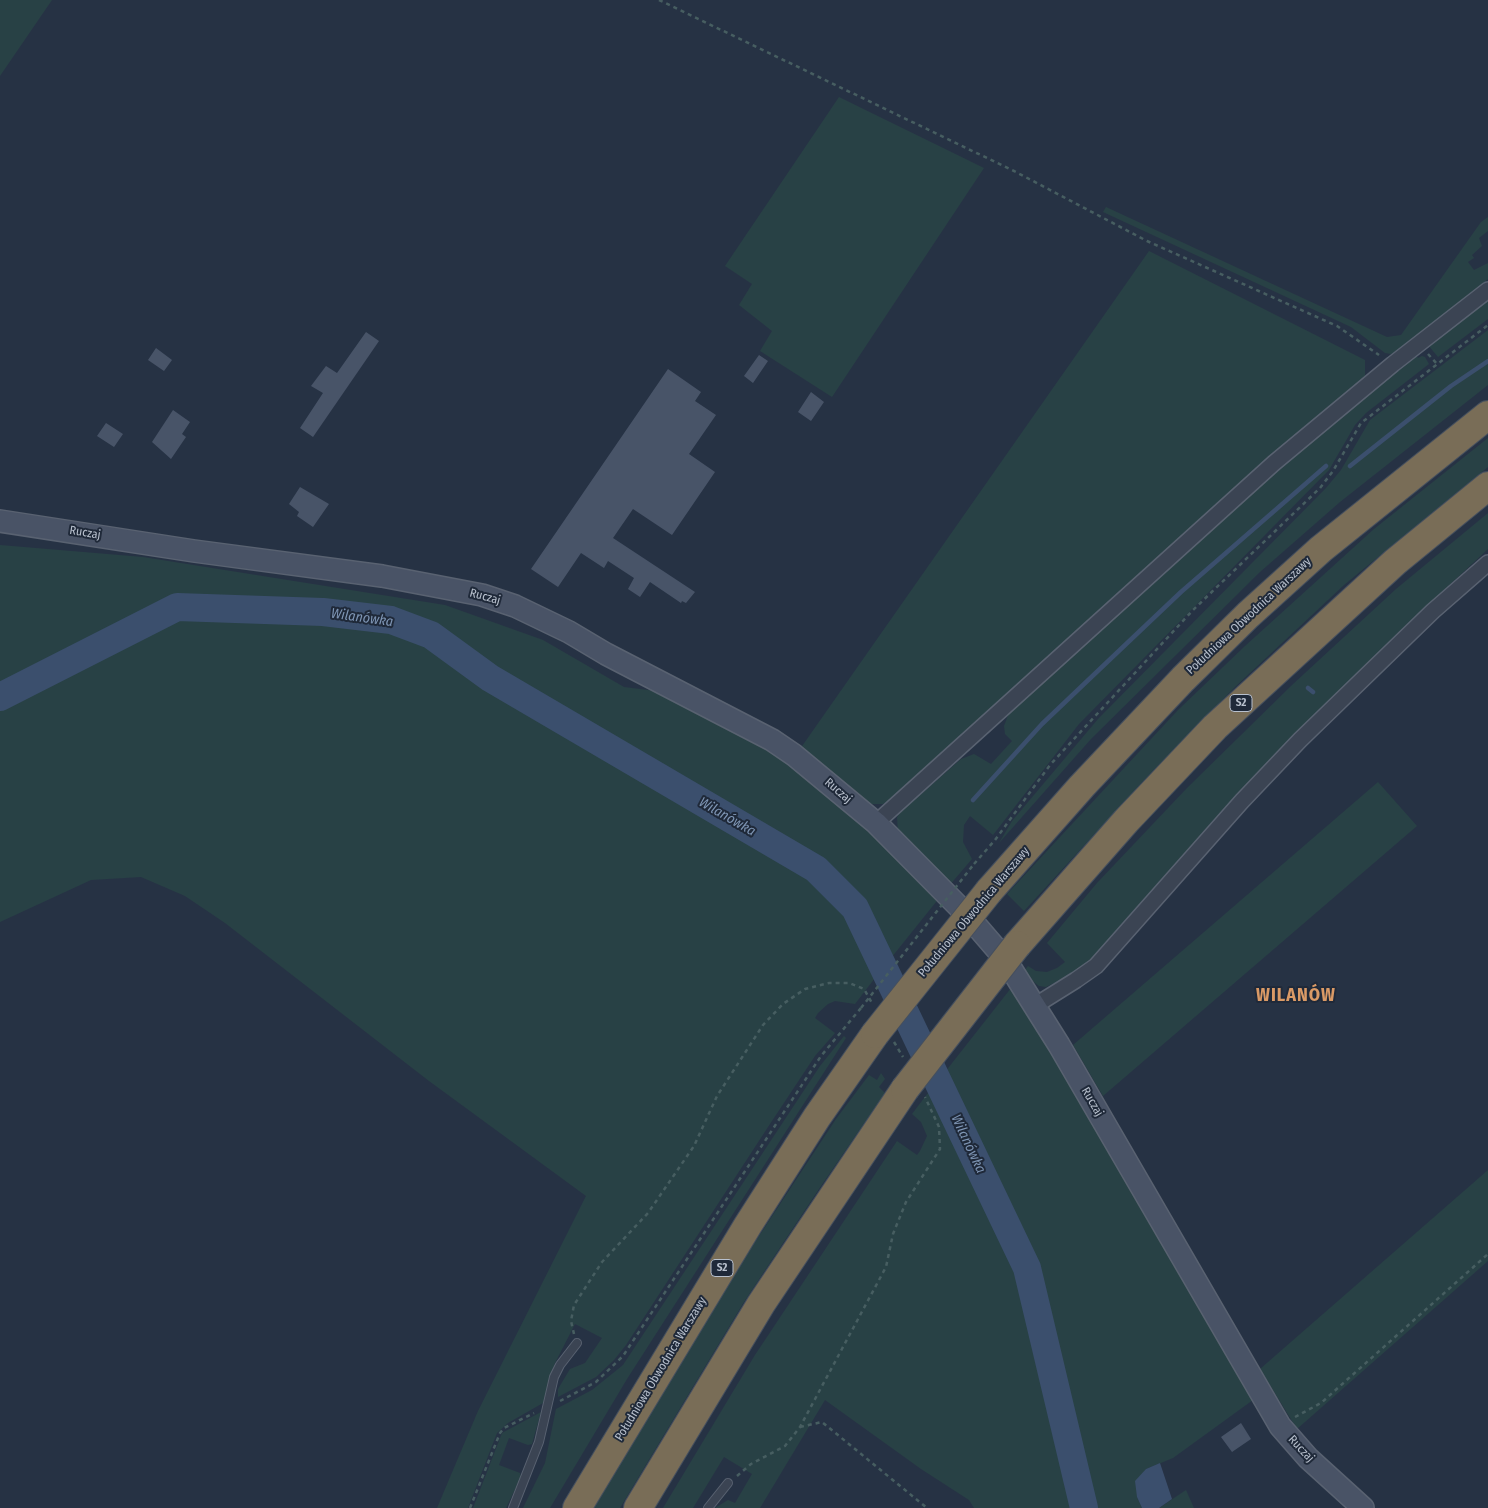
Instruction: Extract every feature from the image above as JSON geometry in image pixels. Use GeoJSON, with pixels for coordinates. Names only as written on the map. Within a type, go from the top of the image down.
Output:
{"type":"FeatureCollection","features":[{"type":"Feature","properties":{"kind":"highway","name":"Południowa Obwodnica Warszawy"},"geometry":{"type":"LineString","coordinates":[[577,1508],[748,1225],[817,1117],[875,1034],[989,891],[1109,757],[1183,678],[1248,615],[1321,549],[1488,415]]}},
{"type":"Feature","properties":{"kind":"highway","name":"S2"},"geometry":{"type":"LineString","coordinates":[[638,1508],[761,1304],[916,1095],[1017,945],[1126,821],[1215,727],[1394,562],[1488,486]]}},
{"type":"Feature","properties":{"kind":"street"},"geometry":{"type":"LineString","coordinates":[[876,823],[1274,463],[1393,364],[1488,290]]}},
{"type":"Feature","properties":{"kind":"street","name":"Ruczaj"},"geometry":{"type":"LineString","coordinates":[[0,521],[194,551],[382,576],[490,598],[515,606],[569,632],[606,654],[772,740],[794,755],[876,823],[968,916],[1005,959],[1036,1005],[1280,1426],[1308,1458],[1364,1508]]}},
{"type":"Feature","properties":{"kind":"street"},"geometry":{"type":"LineString","coordinates":[[1036,1005],[1096,966],[1235,808],[1300,740],[1432,611],[1488,563]]}},
{"type":"Feature","properties":{"kind":"lane"},"geometry":{"type":"LineString","coordinates":[[514,1508],[531,1468],[557,1371],[577,1343]]}},
{"type":"Feature","properties":{"kind":"lane"},"geometry":{"type":"LineString","coordinates":[[708,1508],[728,1483]]}},
{"type":"Feature","properties":{"kind":"path"},"geometry":{"type":"LineString","coordinates":[[659,0],[1014,171],[1147,241],[1337,326],[1393,364]]}},
{"type":"Feature","properties":{"kind":"path"},"geometry":{"type":"LineString","coordinates":[[470,1508],[500,1433],[513,1423],[596,1382],[623,1356],[821,1056],[861,1008],[1056,758],[1193,610],[1320,488],[1333,471],[1361,423],[1488,325]]}},
{"type":"Feature","properties":{"kind":"path"},"geometry":{"type":"LineString","coordinates":[[577,1343],[571,1321],[574,1305],[602,1262],[648,1213],[694,1146],[717,1096],[763,1025],[783,1004],[805,989],[828,984],[850,983],[864,989]]}},
{"type":"Feature","properties":{"kind":"path"},"geometry":{"type":"LineString","coordinates":[[728,1483],[751,1464],[785,1446],[800,1427],[886,1266],[893,1234],[906,1202],[940,1149],[939,1126],[916,1095]]}},
{"type":"Feature","properties":{"kind":"path"},"geometry":{"type":"LineString","coordinates":[[1288,1421],[1321,1403],[1488,1254]]}},
{"type":"Feature","properties":{"kind":"path"},"geometry":{"type":"LineString","coordinates":[[800,1427],[822,1422],[926,1508]]}},
{"type":"Feature","properties":{"kind":"green space"},"geometry":{"type":"Polygon","coordinates":[[[0,0],[52,0],[0,76],[0,0]]]}},
{"type":"Feature","properties":{"kind":"green space"},"geometry":{"type":"Polygon","coordinates":[[[839,97],[984,168],[832,397],[760,351],[772,331],[739,305],[752,284],[725,266],[839,97]]]}},
{"type":"Feature","properties":{"kind":"green space"},"geometry":{"type":"Polygon","coordinates":[[[1106,207],[1387,337],[1401,335],[1481,222],[1488,217],[1488,231],[1479,238],[1482,246],[1472,255],[1474,258],[1468,262],[1474,270],[1488,263],[1488,279],[1402,349],[1391,354],[1385,353],[1351,327],[1103,212],[1106,207]]]}},
{"type":"Feature","properties":{"kind":"green space"},"geometry":{"type":"Polygon","coordinates":[[[1149,251],[1365,360],[1365,376],[890,800],[883,804],[870,804],[800,749],[1149,251]]]}},
{"type":"Feature","properties":{"kind":"green space"},"geometry":{"type":"Polygon","coordinates":[[[1488,296],[1488,319],[1438,357],[1428,345],[1488,296]]]}},
{"type":"Feature","properties":{"kind":"green space"},"geometry":{"type":"Polygon","coordinates":[[[1488,330],[1488,385],[1340,502],[1260,572],[1091,739],[999,843],[1012,821],[1098,719],[1326,488],[1341,470],[1370,420],[1488,330]]]}},
{"type":"Feature","properties":{"kind":"green space"},"geometry":{"type":"Polygon","coordinates":[[[1416,355],[1418,358],[1425,357],[1429,364],[1366,413],[1355,425],[1329,470],[1079,724],[993,835],[970,816],[964,825],[963,842],[972,859],[948,887],[898,834],[897,817],[901,812],[961,759],[974,754],[991,764],[1012,741],[1005,734],[1004,726],[1010,710],[1222,517],[1416,355]]]}},
{"type":"Feature","properties":{"kind":"green space"},"geometry":{"type":"Polygon","coordinates":[[[1488,438],[1488,467],[1344,585],[1235,687],[1148,776],[1024,911],[1007,894],[1178,710],[1245,646],[1374,529],[1488,438]]]}},
{"type":"Feature","properties":{"kind":"green space"},"geometry":{"type":"Polygon","coordinates":[[[1488,513],[1488,549],[1395,636],[1265,766],[1093,957],[1073,974],[1046,987],[1039,986],[1030,979],[1024,971],[1028,966],[1036,971],[1047,972],[1065,962],[1047,943],[1097,883],[1187,788],[1292,685],[1396,589],[1488,513]]]}},
{"type":"Feature","properties":{"kind":"green space"},"geometry":{"type":"Polygon","coordinates":[[[0,545],[143,557],[445,605],[543,640],[624,687],[656,691],[772,751],[869,826],[940,897],[887,963],[871,925],[843,885],[819,864],[730,812],[723,823],[810,874],[831,893],[848,916],[878,974],[855,1004],[835,1001],[828,1004],[818,1013],[815,1018],[835,1033],[815,1056],[626,1345],[614,1360],[596,1377],[558,1397],[558,1389],[570,1369],[585,1363],[602,1338],[575,1324],[555,1363],[543,1403],[508,1423],[497,1433],[468,1508],[437,1508],[478,1411],[586,1196],[429,1081],[225,923],[185,896],[141,877],[91,880],[0,922],[0,545]]]}},
{"type":"Feature","properties":{"kind":"green space"},"geometry":{"type":"Polygon","coordinates":[[[1378,782],[1417,826],[1103,1096],[1073,1045],[1378,782]]]}},
{"type":"Feature","properties":{"kind":"green space"},"geometry":{"type":"Polygon","coordinates":[[[1015,983],[1253,1400],[1173,1458],[1146,1469],[1137,1497],[1142,1508],[974,1508],[969,1500],[921,1469],[825,1400],[760,1508],[715,1508],[728,1500],[735,1503],[752,1474],[724,1457],[693,1508],[663,1508],[755,1355],[897,1141],[917,1155],[920,1151],[927,1136],[921,1122],[912,1114],[934,1085],[965,1147],[971,1139],[945,1072],[1015,983]]]}},
{"type":"Feature","properties":{"kind":"green space"},"geometry":{"type":"Polygon","coordinates":[[[844,1036],[846,1038],[627,1379],[550,1508],[523,1508],[545,1463],[556,1409],[592,1390],[623,1365],[820,1066],[844,1036]]]}},
{"type":"Feature","properties":{"kind":"green space"},"geometry":{"type":"Polygon","coordinates":[[[881,1073],[885,1079],[879,1087],[885,1093],[744,1302],[620,1508],[591,1508],[732,1277],[836,1119],[869,1075],[877,1080],[881,1073]]]}},
{"type":"Feature","properties":{"kind":"green space"},"geometry":{"type":"Polygon","coordinates":[[[1488,1170],[1488,1261],[1297,1429],[1260,1369],[1488,1170]]]}},
{"type":"Feature","properties":{"kind":"green space"},"geometry":{"type":"Polygon","coordinates":[[[541,1412],[532,1444],[528,1445],[509,1438],[499,1465],[520,1473],[521,1477],[506,1508],[473,1508],[502,1433],[541,1412]]]}},
{"type":"Feature","properties":{"kind":"green space"},"geometry":{"type":"Polygon","coordinates":[[[1186,1490],[1194,1508],[1159,1508],[1186,1490]]]}},
{"type":"Feature","properties":{"kind":"water"},"geometry":{"type":"Polygon","coordinates":[[[1160,1463],[1172,1499],[1159,1508],[1142,1508],[1137,1497],[1135,1481],[1146,1469],[1160,1463]]]}},
{"type":"Feature","properties":{"kind":"building"},"geometry":{"type":"Polygon","coordinates":[[[366,332],[379,341],[313,437],[300,428],[323,393],[311,386],[326,366],[337,373],[366,332]]]}},
{"type":"Feature","properties":{"kind":"building"},"geometry":{"type":"Polygon","coordinates":[[[156,348],[172,360],[164,371],[148,360],[156,348]]]}},
{"type":"Feature","properties":{"kind":"building"},"geometry":{"type":"Polygon","coordinates":[[[759,355],[768,361],[753,383],[744,376],[759,355]]]}},
{"type":"Feature","properties":{"kind":"building"},"geometry":{"type":"Polygon","coordinates":[[[668,369],[701,392],[695,401],[716,415],[689,454],[715,472],[672,535],[633,509],[613,538],[695,592],[686,603],[682,601],[681,603],[650,582],[640,597],[628,589],[634,578],[608,561],[604,568],[581,553],[558,587],[531,569],[668,369]]]}},
{"type":"Feature","properties":{"kind":"building"},"geometry":{"type":"Polygon","coordinates":[[[811,392],[824,402],[811,421],[798,412],[811,392]]]}},
{"type":"Feature","properties":{"kind":"building"},"geometry":{"type":"Polygon","coordinates":[[[173,410],[190,422],[182,434],[186,437],[171,459],[152,442],[173,410]]]}},
{"type":"Feature","properties":{"kind":"building"},"geometry":{"type":"Polygon","coordinates":[[[106,423],[123,434],[114,447],[97,436],[106,423]]]}},
{"type":"Feature","properties":{"kind":"building"},"geometry":{"type":"Polygon","coordinates":[[[300,487],[329,504],[313,527],[297,516],[299,512],[289,504],[300,487]]]}},
{"type":"Feature","properties":{"kind":"building"},"geometry":{"type":"Polygon","coordinates":[[[1241,1423],[1251,1439],[1232,1452],[1221,1437],[1241,1423]]]}},
{"type":"Feature","properties":{"kind":"waterway"},"geometry":{"type":"LineString","coordinates":[[1350,466],[1451,386],[1488,361]]}},
{"type":"Feature","properties":{"kind":"waterway"},"geometry":{"type":"LineString","coordinates":[[973,800],[1042,724],[1181,592],[1326,466]]}},
{"type":"Feature","properties":{"kind":"waterway","name":"Wilanówka"},"geometry":{"type":"LineString","coordinates":[[0,697],[177,607],[323,612],[391,620],[431,635],[490,678],[816,869],[855,908],[1027,1268],[1084,1508]]}},
{"type":"Feature","properties":{"kind":"waterway"},"geometry":{"type":"LineString","coordinates":[[1308,688],[1313,692]]}},
{"type":"Feature","properties":{"kind":"district","name":"WILANÓW"},"geometry":{"type":"Point","coordinates":[1296,996]}}]}
